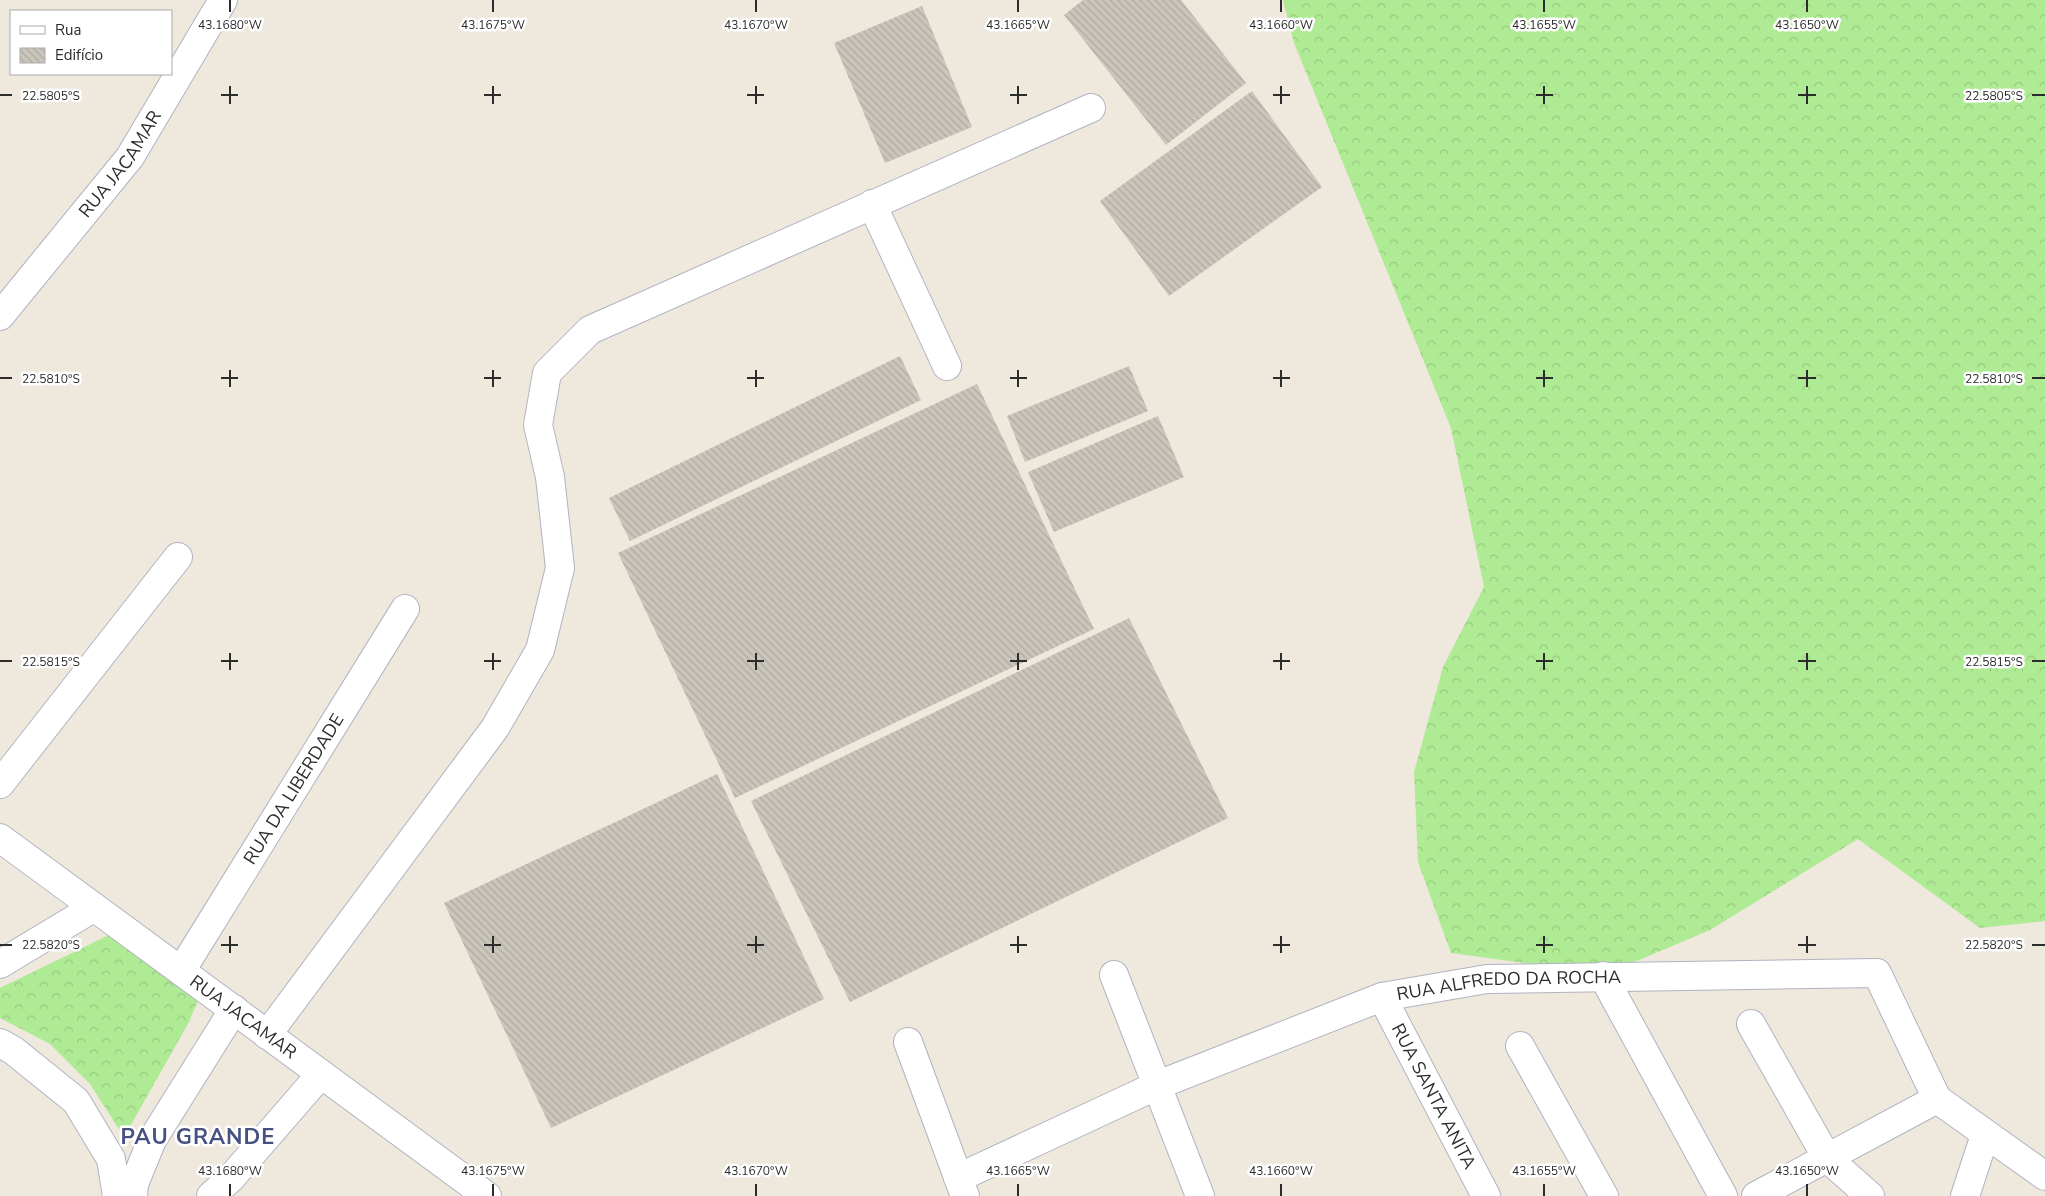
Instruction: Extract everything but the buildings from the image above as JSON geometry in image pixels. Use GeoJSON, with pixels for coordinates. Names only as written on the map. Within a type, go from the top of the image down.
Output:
{"type":"FeatureCollection","features":[{"type":"Feature","properties":{"kind":"street","name":"RUA JACAMAR"},"geometry":{"type":"LineString","coordinates":[[0,316],[130,158],[223,0]]}},
{"type":"Feature","properties":{"kind":"street"},"geometry":{"type":"LineString","coordinates":[[267,1035],[495,728],[540,650],[560,568],[550,477],[538,425],[547,373],[590,330],[1091,108]]}},
{"type":"Feature","properties":{"kind":"street"},"geometry":{"type":"LineString","coordinates":[[872,204],[947,366]]}},
{"type":"Feature","properties":{"kind":"street"},"geometry":{"type":"LineString","coordinates":[[0,784],[178,557]]}},
{"type":"Feature","properties":{"kind":"street","name":"RUA DA LIBERDADE"},"geometry":{"type":"LineString","coordinates":[[181,971],[405,609]]}},
{"type":"Feature","properties":{"kind":"street","name":"RUA JACAMAR"},"geometry":{"type":"LineString","coordinates":[[0,838],[234,1008],[267,1035],[487,1196]]}},
{"type":"Feature","properties":{"kind":"street"},"geometry":{"type":"LineString","coordinates":[[0,964],[94,908]]}},
{"type":"Feature","properties":{"kind":"street","name":"RUA ALFREDO DA ROCHA"},"geometry":{"type":"LineString","coordinates":[[961,1187],[1158,1085],[1382,997],[1487,979],[1877,973],[1936,1099]]}},
{"type":"Feature","properties":{"kind":"street"},"geometry":{"type":"LineString","coordinates":[[1114,975],[1200,1196]]}},
{"type":"Feature","properties":{"kind":"street"},"geometry":{"type":"LineString","coordinates":[[1603,976],[1723,1196]]}},
{"type":"Feature","properties":{"kind":"street","name":"RUA SANTA ANITA"},"geometry":{"type":"LineString","coordinates":[[1382,997],[1486,1196]]}},
{"type":"Feature","properties":{"kind":"street"},"geometry":{"type":"LineString","coordinates":[[133,1196],[134,1184],[152,1140],[234,1008]]}},
{"type":"Feature","properties":{"kind":"street"},"geometry":{"type":"LineString","coordinates":[[1751,1024],[1827,1158],[1870,1196]]}},
{"type":"Feature","properties":{"kind":"street"},"geometry":{"type":"LineString","coordinates":[[908,1042],[961,1187]]}},
{"type":"Feature","properties":{"kind":"street"},"geometry":{"type":"LineString","coordinates":[[0,1043],[14,1051],[76,1101],[111,1159],[117,1196]]}},
{"type":"Feature","properties":{"kind":"street"},"geometry":{"type":"LineString","coordinates":[[1520,1046],[1604,1196]]}},
{"type":"Feature","properties":{"kind":"street"},"geometry":{"type":"LineString","coordinates":[[211,1196],[231,1178],[321,1074]]}},
{"type":"Feature","properties":{"kind":"street"},"geometry":{"type":"LineString","coordinates":[[1756,1196],[1936,1099],[2045,1176]]}},
{"type":"Feature","properties":{"kind":"street"},"geometry":{"type":"LineString","coordinates":[[1965,1196],[1985,1135]]}},
{"type":"Feature","properties":{"kind":"green space"},"geometry":{"type":"Polygon","coordinates":[[[1283,0],[2045,0],[2045,921],[1980,928],[1858,839],[1710,930],[1606,974],[1451,953],[1418,862],[1414,772],[1443,667],[1484,587],[1451,428],[1294,43],[1283,0]]]}},
{"type":"Feature","properties":{"kind":"green space"},"geometry":{"type":"Polygon","coordinates":[[[113,933],[197,993],[197,1003],[189,1022],[124,1137],[90,1084],[50,1044],[0,1018],[0,988],[113,933]]]}},
{"type":"Feature","properties":{"kind":"district","name":"PAU GRANDE"},"geometry":{"type":"Point","coordinates":[198,1136]}}]}
